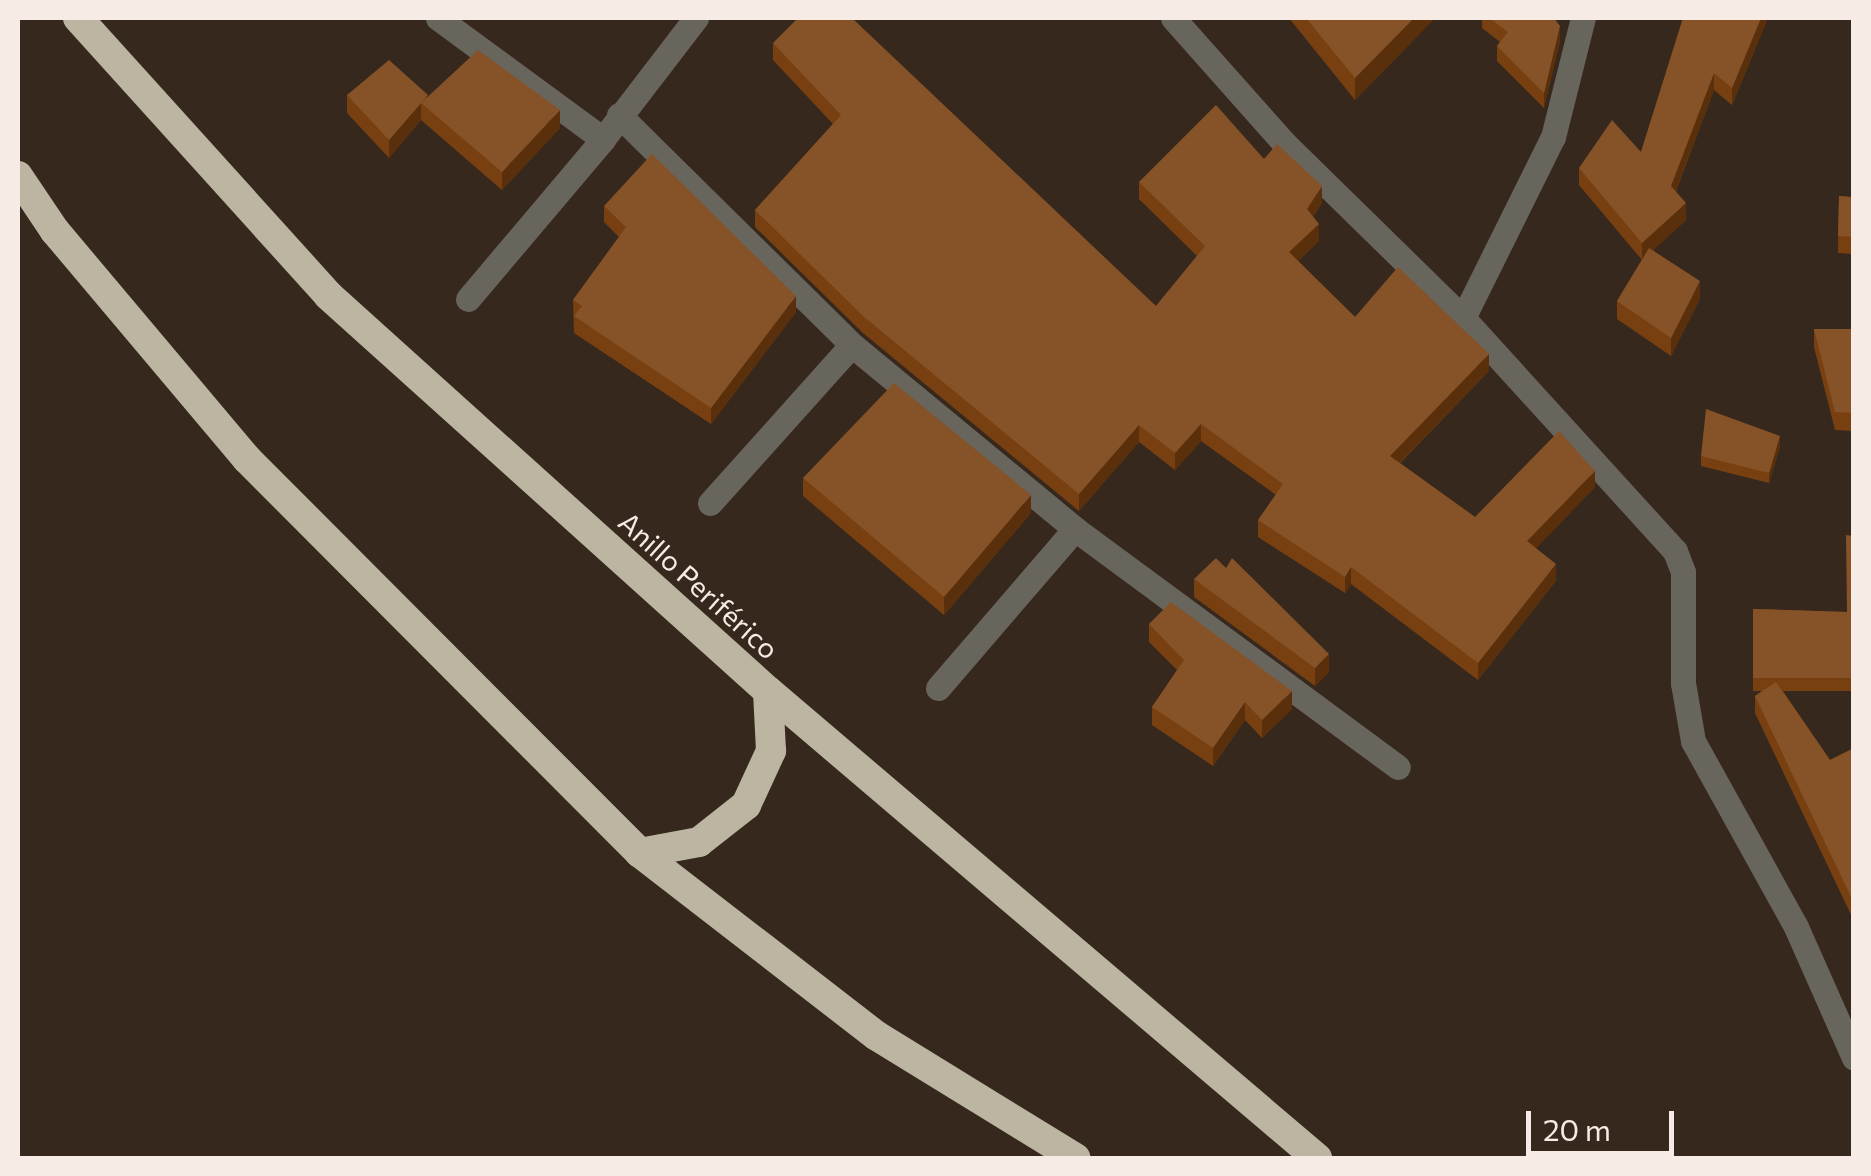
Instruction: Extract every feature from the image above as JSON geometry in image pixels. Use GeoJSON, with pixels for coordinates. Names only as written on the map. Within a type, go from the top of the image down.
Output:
{"type":"FeatureCollection","features":[{"type":"Feature","properties":{"kind":"highway","name":"Anillo Periférico"},"geometry":{"type":"LineString","coordinates":[[78,18],[328,295],[768,692],[1317,1158]]}},
{"type":"Feature","properties":{"kind":"highway"},"geometry":{"type":"LineString","coordinates":[[18,176],[55,230],[247,459],[640,853],[877,1036],[1075,1158]]}},
{"type":"Feature","properties":{"kind":"highway"},"geometry":{"type":"LineString","coordinates":[[640,853],[699,842],[746,805],[771,751],[768,692]]}},
{"type":"Feature","properties":{"kind":"street"},"geometry":{"type":"LineString","coordinates":[[438,18],[603,138]]}},
{"type":"Feature","properties":{"kind":"street"},"geometry":{"type":"LineString","coordinates":[[468,299],[603,138],[696,18]]}},
{"type":"Feature","properties":{"kind":"street"},"geometry":{"type":"LineString","coordinates":[[1172,18],[1284,143],[1463,318],[1675,551],[1684,572],[1683,683],[1693,741],[1796,927],[1854,1058]]}},
{"type":"Feature","properties":{"kind":"street"},"geometry":{"type":"LineString","coordinates":[[1463,318],[1553,137],[1584,18]]}},
{"type":"Feature","properties":{"kind":"street"},"geometry":{"type":"LineString","coordinates":[[619,115],[852,344],[1075,529],[1398,767]]}},
{"type":"Feature","properties":{"kind":"street"},"geometry":{"type":"LineString","coordinates":[[710,503],[852,344]]}},
{"type":"Feature","properties":{"kind":"street"},"geometry":{"type":"LineString","coordinates":[[938,688],[1075,529]]}},
{"type":"Feature","properties":{"kind":"building"},"geometry":{"type":"Polygon","coordinates":[[[798,18],[852,18],[1156,306],[1205,246],[1139,182],[1216,105],[1264,159],[1277,144],[1322,186],[1307,209],[1319,224],[1289,252],[1355,317],[1398,267],[1489,354],[1390,456],[1475,517],[1559,431],[1595,471],[1527,541],[1556,564],[1478,663],[1351,567],[1345,577],[1258,520],[1283,484],[1201,424],[1175,453],[1139,425],[1079,494],[863,316],[755,210],[841,115],[773,43],[798,18]]]}},
{"type":"Feature","properties":{"kind":"building"},"geometry":{"type":"Polygon","coordinates":[[[1306,18],[1414,18],[1355,78],[1306,18]]]}},
{"type":"Feature","properties":{"kind":"building"},"geometry":{"type":"Polygon","coordinates":[[[1489,18],[1554,18],[1560,26],[1544,93],[1497,46],[1508,32],[1489,18]]]}},
{"type":"Feature","properties":{"kind":"building"},"geometry":{"type":"Polygon","coordinates":[[[1683,18],[1761,18],[1732,88],[1714,73],[1671,186],[1686,203],[1642,243],[1579,168],[1612,120],[1641,152],[1683,18]]]}},
{"type":"Feature","properties":{"kind":"building"},"geometry":{"type":"Polygon","coordinates":[[[478,50],[560,110],[502,172],[421,103],[478,50]]]}},
{"type":"Feature","properties":{"kind":"building"},"geometry":{"type":"Polygon","coordinates":[[[389,60],[428,95],[389,140],[347,95],[389,60]]]}},
{"type":"Feature","properties":{"kind":"building"},"geometry":{"type":"Polygon","coordinates":[[[652,154],[796,296],[711,408],[574,316],[582,306],[573,300],[626,227],[604,206],[652,154]]]}},
{"type":"Feature","properties":{"kind":"building"},"geometry":{"type":"Polygon","coordinates":[[[1854,176],[1854,237],[1838,236],[1839,196],[1851,197],[1854,176]]]}},
{"type":"Feature","properties":{"kind":"building"},"geometry":{"type":"Polygon","coordinates":[[[1649,248],[1700,281],[1671,338],[1617,301],[1649,248]]]}},
{"type":"Feature","properties":{"kind":"building"},"geometry":{"type":"Polygon","coordinates":[[[1814,329],[1854,329],[1854,413],[1835,412],[1814,329]]]}},
{"type":"Feature","properties":{"kind":"building"},"geometry":{"type":"Polygon","coordinates":[[[894,383],[1031,495],[944,597],[803,478],[894,383]]]}},
{"type":"Feature","properties":{"kind":"building"},"geometry":{"type":"Polygon","coordinates":[[[1706,409],[1780,436],[1769,473],[1701,456],[1706,409]]]}},
{"type":"Feature","properties":{"kind":"building"},"geometry":{"type":"Polygon","coordinates":[[[1846,535],[1854,536],[1854,678],[1753,678],[1753,609],[1847,612],[1846,535]]]}},
{"type":"Feature","properties":{"kind":"building"},"geometry":{"type":"Polygon","coordinates":[[[1216,558],[1226,568],[1232,558],[1329,654],[1315,668],[1194,579],[1216,558]]]}},
{"type":"Feature","properties":{"kind":"building"},"geometry":{"type":"Polygon","coordinates":[[[1171,602],[1292,691],[1262,720],[1245,702],[1213,748],[1152,707],[1184,660],[1149,624],[1171,602]]]}},
{"type":"Feature","properties":{"kind":"building"},"geometry":{"type":"Polygon","coordinates":[[[1776,682],[1830,760],[1854,748],[1854,903],[1755,696],[1776,682]]]}}]}
